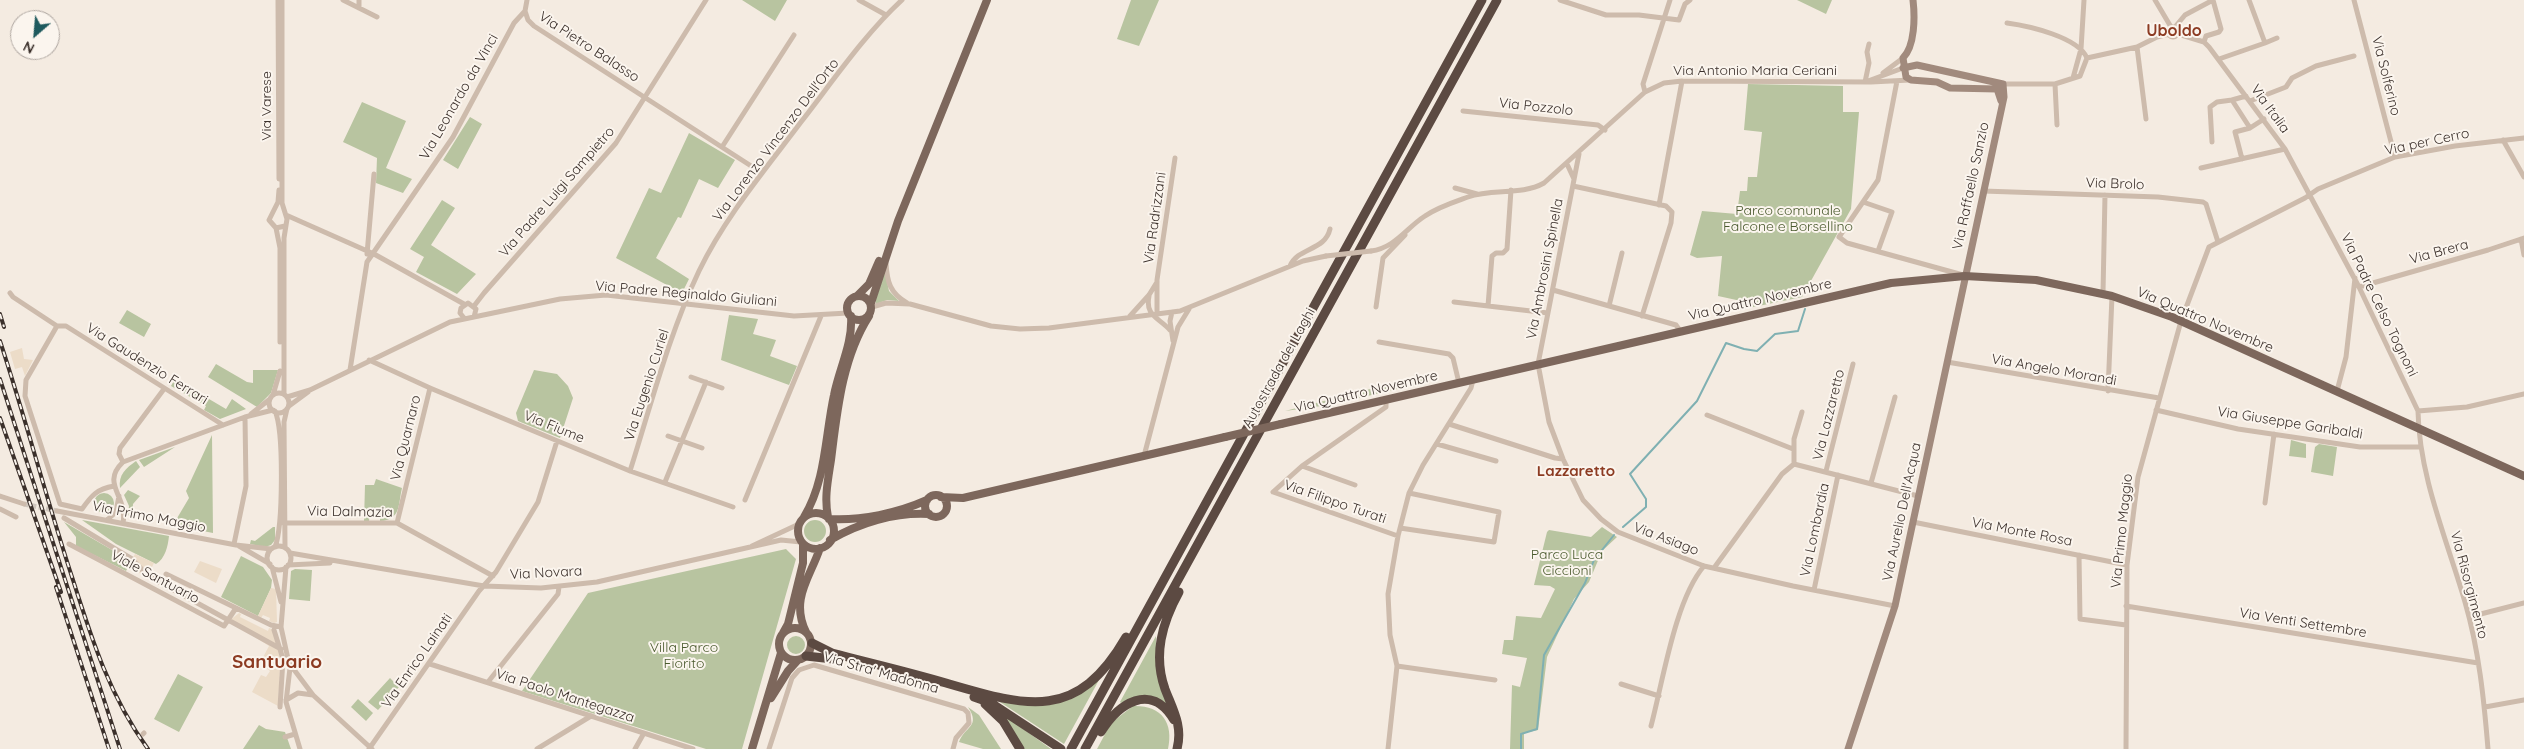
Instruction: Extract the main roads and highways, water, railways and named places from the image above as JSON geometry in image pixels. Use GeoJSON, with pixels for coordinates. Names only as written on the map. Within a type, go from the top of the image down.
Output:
{"type":"FeatureCollection","features":[{"type":"Feature","properties":{"kind":"highway","name":"Autostrada dei Laghi"},"geometry":{"type":"LineString","coordinates":[[1071,749],[1482,0]]}},
{"type":"Feature","properties":{"kind":"highway","name":"Autostrada dei Laghi"},"geometry":{"type":"LineString","coordinates":[[1085,749],[1497,0]]}},
{"type":"Feature","properties":{"kind":"highway"},"geometry":{"type":"LineString","coordinates":[[1177,749],[1179,731],[1177,717],[1161,673],[1160,640],[1168,615],[1186,579],[1199,544]]}},
{"type":"Feature","properties":{"kind":"highway"},"geometry":{"type":"LineString","coordinates":[[806,656],[823,656],[965,692],[1015,702],[1047,702],[1072,695],[1097,678],[1150,605]]}},
{"type":"Feature","properties":{"kind":"highway"},"geometry":{"type":"LineString","coordinates":[[812,643],[832,653],[965,692],[991,703],[1060,748]]}},
{"type":"Feature","properties":{"kind":"highway"},"geometry":{"type":"LineString","coordinates":[[965,692],[996,714],[1011,732],[1020,749]]}},
{"type":"Feature","properties":{"kind":"highway"},"geometry":{"type":"LineString","coordinates":[[1090,749],[1115,712],[1128,702],[1136,700],[1153,702],[1165,708],[1179,731]]}},
{"type":"Feature","properties":{"kind":"main road"},"geometry":{"type":"LineString","coordinates":[[830,540],[833,530],[828,518],[826,494],[842,384],[870,309],[898,221],[987,0]]}},
{"type":"Feature","properties":{"kind":"main road"},"geometry":{"type":"LineString","coordinates":[[752,749],[781,652],[779,643],[788,624],[803,562],[802,543],[798,536],[801,521],[814,499],[819,484],[834,395],[851,336],[848,302],[858,296],[869,284],[898,221]]}},
{"type":"Feature","properties":{"kind":"main road","name":"Via Quattro Novembre"},"geometry":{"type":"LineString","coordinates":[[963,498],[1941,272],[1965,276],[2036,280],[2112,296],[2181,321],[2524,476]]}},
{"type":"Feature","properties":{"kind":"main road"},"geometry":{"type":"LineString","coordinates":[[858,296],[865,297],[870,309]]}},
{"type":"Feature","properties":{"kind":"main road"},"geometry":{"type":"LineString","coordinates":[[850,315],[862,320],[870,309]]}},
{"type":"Feature","properties":{"kind":"main road"},"geometry":{"type":"LineString","coordinates":[[801,521],[816,513],[828,518],[846,521],[913,507],[934,495],[963,498]]}},
{"type":"Feature","properties":{"kind":"main road"},"geometry":{"type":"LineString","coordinates":[[941,497],[946,502],[946,509]]}},
{"type":"Feature","properties":{"kind":"main road"},"geometry":{"type":"LineString","coordinates":[[763,713],[788,671],[797,661],[806,656],[812,643],[799,615],[805,581],[820,548],[830,540],[853,528],[874,521],[914,512],[938,516],[963,498]]}},
{"type":"Feature","properties":{"kind":"main road"},"geometry":{"type":"LineString","coordinates":[[927,500],[925,508],[929,514]]}},
{"type":"Feature","properties":{"kind":"main road"},"geometry":{"type":"LineString","coordinates":[[802,543],[814,548],[820,548]]}},
{"type":"Feature","properties":{"kind":"main road"},"geometry":{"type":"LineString","coordinates":[[783,634],[797,628],[806,632]]}},
{"type":"Feature","properties":{"kind":"main road"},"geometry":{"type":"LineString","coordinates":[[781,652],[788,659],[797,661]]}},
{"type":"Feature","properties":{"kind":"waterway"},"geometry":{"type":"LineString","coordinates":[[1623,527],[1646,507],[1646,499],[1630,474],[1697,401],[1726,343],[1757,351],[1775,334],[1798,331],[1805,309]]}},
{"type":"Feature","properties":{"kind":"waterway"},"geometry":{"type":"LineString","coordinates":[[1521,749],[1521,734],[1537,729],[1544,655],[1585,583],[1594,560],[1614,535]]}},
{"type":"Feature","properties":{"kind":"tunnel"},"geometry":{"type":"LineString","coordinates":[[24,504],[57,511]]}},
{"type":"Feature","properties":{"kind":"railway"},"geometry":{"type":"LineString","coordinates":[[0,314],[4,327]]}},
{"type":"Feature","properties":{"kind":"railway"},"geometry":{"type":"LineString","coordinates":[[0,341],[63,550],[95,646],[103,668],[123,709],[148,749]]}},
{"type":"Feature","properties":{"kind":"railway"},"geometry":{"type":"LineString","coordinates":[[0,379],[120,749]]}},
{"type":"Feature","properties":{"kind":"railway"},"geometry":{"type":"LineString","coordinates":[[0,418],[61,592]]}},
{"type":"Feature","properties":{"kind":"railway"},"geometry":{"type":"LineString","coordinates":[[56,587],[109,749]]}},
{"type":"Feature","properties":{"kind":"district","name":"Uboldo"},"geometry":{"type":"Point","coordinates":[2174,31]}},
{"type":"Feature","properties":{"kind":"district","name":"Lazzaretto"},"geometry":{"type":"Point","coordinates":[1576,471]}},
{"type":"Feature","properties":{"kind":"district","name":"Santuario"},"geometry":{"type":"Point","coordinates":[277,662]}},
{"type":"Feature","properties":{"kind":"park label","name":"Parco comunale Falcone e Borsellino"},"geometry":{"type":"Point","coordinates":[1788,220]}},
{"type":"Feature","properties":{"kind":"park label","name":"Parco Luca Ciccioni"},"geometry":{"type":"Point","coordinates":[1567,564]}},
{"type":"Feature","properties":{"kind":"park label","name":"Villa Parco Fiorito"},"geometry":{"type":"Point","coordinates":[684,656]}}]}
